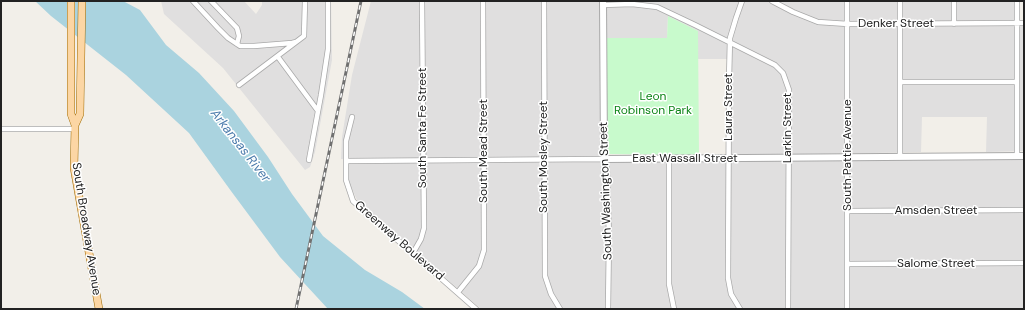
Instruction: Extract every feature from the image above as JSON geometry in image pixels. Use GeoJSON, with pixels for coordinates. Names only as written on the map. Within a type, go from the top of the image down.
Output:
{"type":"FeatureCollection","features":[{"type":"Feature","properties":{"kind":"main road","name":"South Broadway Avenue"},"geometry":{"type":"LineString","coordinates":[[71,1],[71,114],[75,127],[74,168],[99,309]]}},
{"type":"Feature","properties":{"kind":"main road","name":"South Broadway Avenue"},"geometry":{"type":"LineString","coordinates":[[75,127],[80,114],[82,79],[82,1]]}},
{"type":"Feature","properties":{"kind":"street"},"geometry":{"type":"LineString","coordinates":[[193,1],[218,28],[237,44],[254,46],[292,44],[296,42]]}},
{"type":"Feature","properties":{"kind":"street"},"geometry":{"type":"LineString","coordinates":[[211,1],[237,28],[239,36],[237,44]]}},
{"type":"Feature","properties":{"kind":"street"},"geometry":{"type":"LineString","coordinates":[[239,85],[304,36],[305,1]]}},
{"type":"Feature","properties":{"kind":"street"},"geometry":{"type":"LineString","coordinates":[[308,160],[328,49],[328,1]]}},
{"type":"Feature","properties":{"kind":"street","name":"South Santa Fe Street"},"geometry":{"type":"LineString","coordinates":[[413,253],[421,239],[424,228],[422,1]]}},
{"type":"Feature","properties":{"kind":"street","name":"South Mead Street"},"geometry":{"type":"LineString","coordinates":[[458,292],[479,266],[484,250],[484,1]]}},
{"type":"Feature","properties":{"kind":"street","name":"South Mosley Street"},"geometry":{"type":"LineString","coordinates":[[544,1],[545,276],[551,294],[560,309]]}},
{"type":"Feature","properties":{"kind":"street","name":"Laura Street"},"geometry":{"type":"LineString","coordinates":[[740,309],[731,294],[728,278],[729,42],[742,1]]}},
{"type":"Feature","properties":{"kind":"street","name":"Denker Street"},"geometry":{"type":"LineString","coordinates":[[772,1],[793,12],[818,22],[848,24],[1024,23]]}},
{"type":"Feature","properties":{"kind":"street","name":"South Pattie Avenue"},"geometry":{"type":"LineString","coordinates":[[847,1],[847,309]]}},
{"type":"Feature","properties":{"kind":"street"},"geometry":{"type":"LineString","coordinates":[[900,1],[900,157]]}},
{"type":"Feature","properties":{"kind":"street"},"geometry":{"type":"LineString","coordinates":[[954,1],[954,24]]}},
{"type":"Feature","properties":{"kind":"street"},"geometry":{"type":"LineString","coordinates":[[1017,156],[1018,1]]}},
{"type":"Feature","properties":{"kind":"street","name":"Larkin Street"},"geometry":{"type":"LineString","coordinates":[[603,3],[657,7],[695,24],[775,65],[783,73],[788,90],[788,309]]}},
{"type":"Feature","properties":{"kind":"street","name":"South Washington Street"},"geometry":{"type":"LineString","coordinates":[[603,3],[604,154],[607,170],[609,237],[608,309]]}},
{"type":"Feature","properties":{"kind":"street"},"geometry":{"type":"LineString","coordinates":[[278,56],[318,111]]}},
{"type":"Feature","properties":{"kind":"street"},"geometry":{"type":"LineString","coordinates":[[900,82],[1017,82]]}},
{"type":"Feature","properties":{"kind":"street","name":"Greenway Boulevard"},"geometry":{"type":"LineString","coordinates":[[352,117],[346,141],[346,180],[353,201],[476,309]]}},
{"type":"Feature","properties":{"kind":"street"},"geometry":{"type":"LineString","coordinates":[[1,129],[75,127]]}},
{"type":"Feature","properties":{"kind":"street","name":"East Wassall Street"},"geometry":{"type":"LineString","coordinates":[[346,161],[1024,156]]}},
{"type":"Feature","properties":{"kind":"street"},"geometry":{"type":"LineString","coordinates":[[669,159],[669,284],[674,309]]}},
{"type":"Feature","properties":{"kind":"street","name":"Amsden Street"},"geometry":{"type":"LineString","coordinates":[[847,211],[1024,210]]}},
{"type":"Feature","properties":{"kind":"street","name":"Salome Street"},"geometry":{"type":"LineString","coordinates":[[847,264],[1024,263]]}},
{"type":"Feature","properties":{"kind":"shaded area"},"geometry":{"type":"Polygon","coordinates":[[[161,1],[244,1],[256,14],[262,5],[262,1],[331,1],[332,60],[315,152],[310,167],[305,170],[223,68],[164,14],[161,1]]]}},
{"type":"Feature","properties":{"kind":"shaded area"},"geometry":{"type":"Polygon","coordinates":[[[371,1],[1016,1],[1018,26],[1024,26],[1024,151],[986,152],[987,117],[922,117],[921,152],[729,156],[729,59],[698,59],[698,31],[668,16],[667,38],[607,38],[603,159],[341,159],[342,137],[352,75],[371,1]]]}},
{"type":"Feature","properties":{"kind":"shaded area"},"geometry":{"type":"Polygon","coordinates":[[[1024,159],[1024,309],[481,309],[358,202],[348,181],[347,166],[348,164],[352,163],[1024,159]]]}},
{"type":"Feature","properties":{"kind":"green space","name":"Leon Robinson Park"},"geometry":{"type":"Polygon","coordinates":[[[668,16],[698,31],[699,155],[609,154],[607,147],[607,38],[667,38],[668,16]]]}},
{"type":"Feature","properties":{"kind":"water","name":"Arkansas River"},"geometry":{"type":"Polygon","coordinates":[[[35,1],[123,1],[140,10],[166,45],[199,73],[234,111],[323,236],[365,270],[402,292],[425,309],[328,309],[280,257],[189,133],[126,75],[51,16],[35,1]]]}},
{"type":"Feature","properties":{"kind":"railway"},"geometry":{"type":"LineString","coordinates":[[296,309],[361,1]]}}]}
